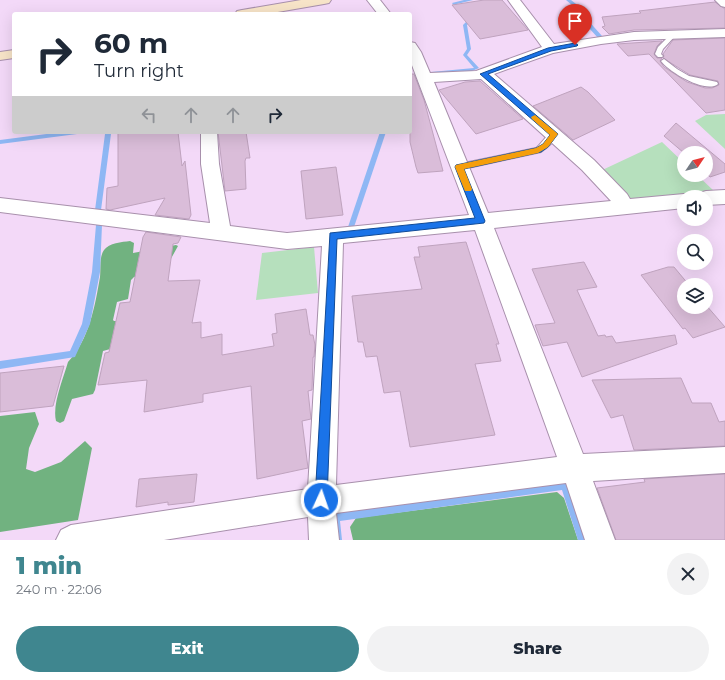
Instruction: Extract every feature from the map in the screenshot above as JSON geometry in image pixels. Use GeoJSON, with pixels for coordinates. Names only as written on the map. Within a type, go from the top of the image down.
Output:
{"type":"FeatureCollection","features":[{"type":"Feature","properties":{"kind":"main road"},"geometry":{"type":"LineString","coordinates":[[254,12],[324,0]]}},
{"type":"Feature","properties":{"kind":"main road"},"geometry":{"type":"LineString","coordinates":[[0,56],[12,54]]}},
{"type":"Feature","properties":{"kind":"street"},"geometry":{"type":"LineString","coordinates":[[372,0],[383,12]]}},
{"type":"Feature","properties":{"kind":"street"},"geometry":{"type":"LineString","coordinates":[[514,0],[550,50]]}},
{"type":"Feature","properties":{"kind":"street"},"geometry":{"type":"LineString","coordinates":[[721,0],[725,3]]}},
{"type":"Feature","properties":{"kind":"street"},"geometry":{"type":"LineString","coordinates":[[420,79],[483,74],[550,50],[601,40],[634,36],[725,33]]}},
{"type":"Feature","properties":{"kind":"street"},"geometry":{"type":"LineString","coordinates":[[412,53],[420,79],[481,221],[575,468],[600,540]]}},
{"type":"Feature","properties":{"kind":"street"},"geometry":{"type":"LineString","coordinates":[[483,74],[554,134],[593,170],[620,199],[624,206]]}},
{"type":"Feature","properties":{"kind":"street"},"geometry":{"type":"LineString","coordinates":[[209,134],[210,164],[221,233]]}},
{"type":"Feature","properties":{"kind":"street"},"geometry":{"type":"LineString","coordinates":[[713,198],[725,197]]}},
{"type":"Feature","properties":{"kind":"street"},"geometry":{"type":"LineString","coordinates":[[0,205],[287,241],[677,202]]}},
{"type":"Feature","properties":{"kind":"street"},"geometry":{"type":"LineString","coordinates":[[324,540],[321,500],[333,236]]}},
{"type":"Feature","properties":{"kind":"street"},"geometry":{"type":"LineString","coordinates":[[71,540],[321,500],[575,468],[725,460]]}},
{"type":"Feature","properties":{"kind":"lane"},"geometry":{"type":"LineString","coordinates":[[673,35],[660,48],[658,54],[668,66],[695,82],[714,84]]}},
{"type":"Feature","properties":{"kind":"lane"},"geometry":{"type":"LineString","coordinates":[[459,167],[538,150],[545,145],[554,134]]}},
{"type":"Feature","properties":{"kind":"green space"},"geometry":{"type":"Polygon","coordinates":[[[725,114],[725,149],[695,121],[706,115],[725,114]]]}},
{"type":"Feature","properties":{"kind":"green space"},"geometry":{"type":"Polygon","coordinates":[[[662,142],[677,156],[677,182],[704,182],[713,190],[677,190],[677,195],[629,201],[598,172],[662,142]]]}},
{"type":"Feature","properties":{"kind":"green space"},"geometry":{"type":"Polygon","coordinates":[[[130,241],[134,243],[133,253],[176,245],[178,246],[168,264],[150,273],[134,277],[131,280],[128,299],[117,302],[113,320],[117,321],[114,348],[103,351],[95,390],[93,394],[72,399],[64,421],[60,423],[56,421],[55,407],[68,362],[81,344],[90,322],[100,277],[102,253],[112,244],[130,241]]]}},
{"type":"Feature","properties":{"kind":"green space"},"geometry":{"type":"Polygon","coordinates":[[[314,247],[318,293],[256,300],[262,253],[314,247]]]}},
{"type":"Feature","properties":{"kind":"green space"},"geometry":{"type":"Polygon","coordinates":[[[35,412],[39,424],[29,448],[26,469],[35,472],[61,462],[85,441],[92,448],[78,520],[0,532],[0,416],[35,412]]]}},
{"type":"Feature","properties":{"kind":"green space"},"geometry":{"type":"Polygon","coordinates":[[[557,492],[564,498],[578,540],[353,540],[350,527],[356,518],[557,492]]]}},
{"type":"Feature","properties":{"kind":"building"},"geometry":{"type":"Polygon","coordinates":[[[484,0],[502,0],[528,30],[480,39],[452,5],[484,0]]]}},
{"type":"Feature","properties":{"kind":"building"},"geometry":{"type":"Polygon","coordinates":[[[715,2],[725,9],[725,28],[634,30],[609,34],[602,27],[605,26],[602,17],[715,2]]]}},
{"type":"Feature","properties":{"kind":"building"},"geometry":{"type":"Polygon","coordinates":[[[725,38],[725,110],[706,113],[649,54],[628,56],[617,44],[662,41],[657,46],[654,54],[657,58],[662,58],[660,61],[664,67],[687,82],[705,88],[712,88],[719,85],[718,81],[690,75],[663,58],[663,54],[673,40],[725,38]]]}},
{"type":"Feature","properties":{"kind":"building"},"geometry":{"type":"Polygon","coordinates":[[[412,74],[414,74],[424,100],[443,171],[418,173],[410,142],[410,134],[412,134],[412,74]]]}},
{"type":"Feature","properties":{"kind":"building"},"geometry":{"type":"Polygon","coordinates":[[[480,81],[523,119],[476,134],[439,90],[465,82],[480,81]]]}},
{"type":"Feature","properties":{"kind":"building"},"geometry":{"type":"Polygon","coordinates":[[[581,87],[588,92],[615,120],[573,140],[533,106],[581,87]]]}},
{"type":"Feature","properties":{"kind":"building"},"geometry":{"type":"Polygon","coordinates":[[[676,123],[703,146],[677,147],[664,136],[676,123]]]}},
{"type":"Feature","properties":{"kind":"building"},"geometry":{"type":"Polygon","coordinates":[[[118,134],[178,134],[182,166],[185,161],[191,215],[189,219],[155,215],[165,198],[110,210],[106,209],[107,188],[118,186],[118,134]]]}},
{"type":"Feature","properties":{"kind":"building"},"geometry":{"type":"Polygon","coordinates":[[[218,134],[246,134],[250,158],[246,158],[245,161],[246,189],[225,191],[218,134]]]}},
{"type":"Feature","properties":{"kind":"building"},"geometry":{"type":"Polygon","coordinates":[[[713,154],[725,164],[725,172],[713,176],[713,154]]]}},
{"type":"Feature","properties":{"kind":"building"},"geometry":{"type":"Polygon","coordinates":[[[336,167],[343,215],[306,219],[301,171],[336,167]]]}},
{"type":"Feature","properties":{"kind":"building"},"geometry":{"type":"Polygon","coordinates":[[[146,232],[181,237],[178,243],[173,244],[168,281],[200,280],[192,323],[201,322],[201,338],[222,334],[222,355],[274,346],[272,334],[277,333],[275,314],[306,309],[310,335],[313,335],[315,345],[312,390],[308,391],[311,419],[302,421],[308,468],[257,479],[251,386],[203,394],[203,402],[144,412],[147,380],[98,385],[105,353],[109,352],[120,303],[130,302],[143,237],[146,232]]]}},
{"type":"Feature","properties":{"kind":"building"},"geometry":{"type":"Polygon","coordinates":[[[466,242],[499,344],[496,344],[501,361],[475,364],[495,435],[410,447],[400,391],[384,393],[377,356],[366,357],[363,342],[358,342],[352,296],[422,289],[414,257],[420,257],[418,247],[466,242]]]}},
{"type":"Feature","properties":{"kind":"building"},"geometry":{"type":"Polygon","coordinates":[[[584,262],[597,287],[577,290],[598,336],[612,336],[616,343],[675,335],[677,344],[582,377],[567,342],[543,346],[535,325],[555,323],[532,269],[584,262]]]}},
{"type":"Feature","properties":{"kind":"building"},"geometry":{"type":"Polygon","coordinates":[[[668,267],[674,267],[683,278],[677,278],[677,314],[713,313],[725,327],[693,338],[685,328],[683,329],[641,275],[668,267]]]}},
{"type":"Feature","properties":{"kind":"building"},"geometry":{"type":"Polygon","coordinates":[[[64,366],[53,406],[0,412],[0,373],[64,366]]]}},
{"type":"Feature","properties":{"kind":"building"},"geometry":{"type":"Polygon","coordinates":[[[681,378],[692,403],[711,403],[719,422],[725,421],[725,446],[634,450],[623,415],[611,418],[592,380],[681,378]]]}},
{"type":"Feature","properties":{"kind":"building"},"geometry":{"type":"Polygon","coordinates":[[[197,474],[194,502],[168,505],[168,502],[136,507],[139,479],[197,474]]]}},
{"type":"Feature","properties":{"kind":"building"},"geometry":{"type":"Polygon","coordinates":[[[725,474],[725,540],[616,540],[597,488],[645,482],[644,479],[725,474]]]}},
{"type":"Feature","properties":{"kind":"waterway"},"geometry":{"type":"LineString","coordinates":[[431,73],[472,70],[477,68],[465,55],[469,49],[465,25],[470,21],[454,3],[471,0]]}},
{"type":"Feature","properties":{"kind":"waterway"},"geometry":{"type":"LineString","coordinates":[[568,0],[588,16],[583,18],[600,37]]}},
{"type":"Feature","properties":{"kind":"waterway"},"geometry":{"type":"LineString","coordinates":[[0,142],[62,134]]}},
{"type":"Feature","properties":{"kind":"waterway"},"geometry":{"type":"LineString","coordinates":[[98,210],[108,134]]}},
{"type":"Feature","properties":{"kind":"waterway"},"geometry":{"type":"LineString","coordinates":[[351,227],[382,134]]}},
{"type":"Feature","properties":{"kind":"waterway"},"geometry":{"type":"LineString","coordinates":[[0,365],[72,354],[86,324],[96,272],[99,225]]}},
{"type":"Feature","properties":{"kind":"waterway"},"geometry":{"type":"LineString","coordinates":[[337,540],[335,517],[565,485],[583,540]]}},
{"type":"Feature","properties":{"kind":"slow traffic"},"geometry":{"type":"LineString","coordinates":[[468,189],[459,167],[538,150],[545,145],[554,134],[535,117]]}},
{"type":"Feature","properties":{"kind":"route"},"geometry":{"type":"LineString","coordinates":[[321,500],[333,236],[481,221],[459,167],[538,150],[545,145],[554,134],[483,74],[550,50],[575,45]]}}]}
